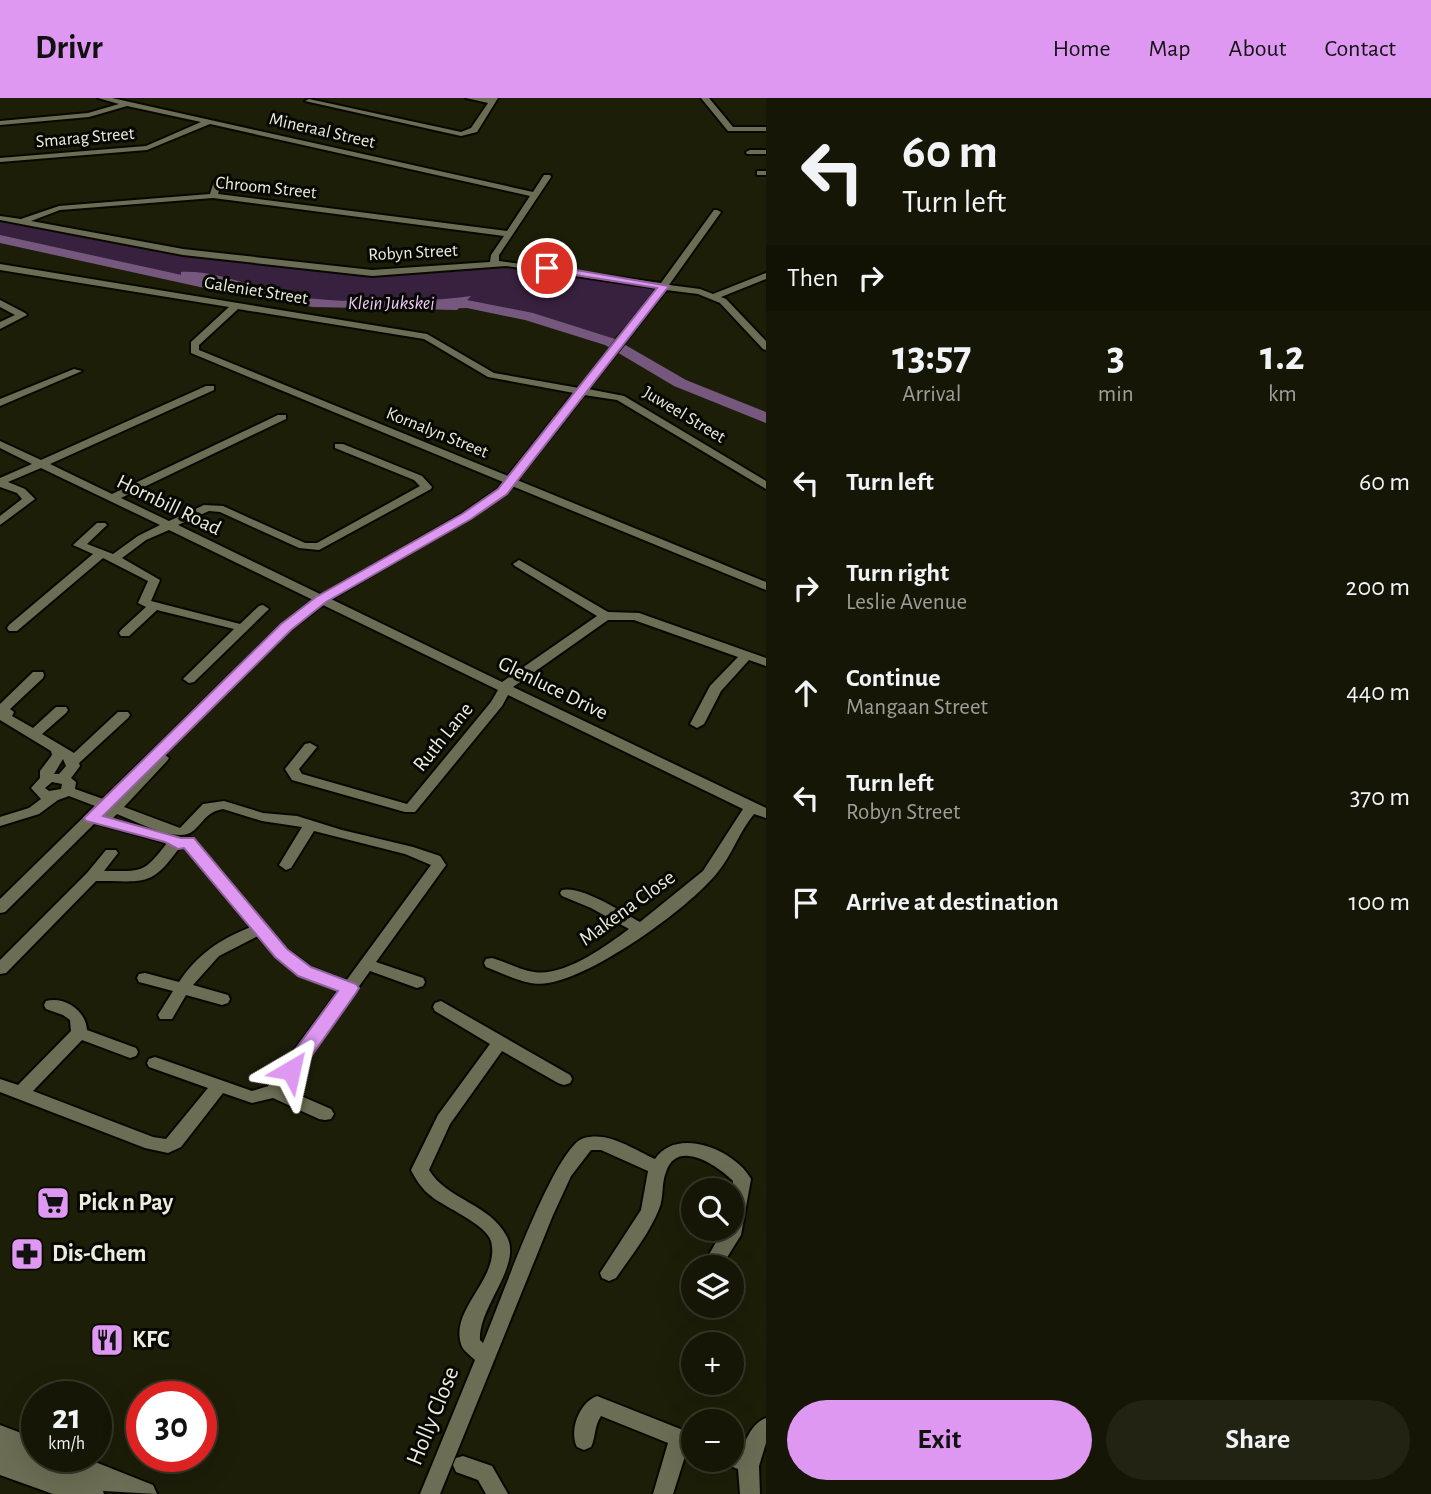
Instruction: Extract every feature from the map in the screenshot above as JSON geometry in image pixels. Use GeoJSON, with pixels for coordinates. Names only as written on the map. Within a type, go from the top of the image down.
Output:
{"type":"FeatureCollection","features":[{"type":"Feature","properties":{"kind":"street","name":"Mineraal Street"},"geometry":{"type":"LineString","coordinates":[[102,98],[535,195]]}},
{"type":"Feature","properties":{"kind":"street"},"geometry":{"type":"LineString","coordinates":[[314,98],[310,102],[465,134],[474,130],[492,100],[470,98]]}},
{"type":"Feature","properties":{"kind":"street"},"geometry":{"type":"LineString","coordinates":[[705,98],[730,129],[766,129]]}},
{"type":"Feature","properties":{"kind":"street"},"geometry":{"type":"LineString","coordinates":[[0,123],[89,115],[127,104]]}},
{"type":"Feature","properties":{"kind":"street","name":"Smarag Street"},"geometry":{"type":"LineString","coordinates":[[0,160],[147,148],[209,122]]}},
{"type":"Feature","properties":{"kind":"street"},"geometry":{"type":"LineString","coordinates":[[750,152],[766,152]]}},
{"type":"Feature","properties":{"kind":"street"},"geometry":{"type":"LineString","coordinates":[[494,262],[547,177]]}},
{"type":"Feature","properties":{"kind":"street"},"geometry":{"type":"LineString","coordinates":[[213,197],[218,181]]}},
{"type":"Feature","properties":{"kind":"street","name":"Chroom Street"},"geometry":{"type":"LineString","coordinates":[[20,222],[59,208],[213,197],[509,234]]}},
{"type":"Feature","properties":{"kind":"street"},"geometry":{"type":"LineString","coordinates":[[0,918],[252,658],[321,600],[466,516],[511,482],[579,390],[599,369],[664,286],[717,212]]}},
{"type":"Feature","properties":{"kind":"street","name":"Robyn Street"},"geometry":{"type":"LineString","coordinates":[[0,218],[183,252],[372,272],[404,272],[494,262],[664,286],[715,296]]}},
{"type":"Feature","properties":{"kind":"street","name":"Galeniet Street"},"geometry":{"type":"LineString","coordinates":[[0,267],[427,337],[491,375],[579,390]]}},
{"type":"Feature","properties":{"kind":"street"},"geometry":{"type":"LineString","coordinates":[[766,276],[715,296],[766,347]]}},
{"type":"Feature","properties":{"kind":"street"},"geometry":{"type":"LineString","coordinates":[[0,303],[22,315],[0,326]]}},
{"type":"Feature","properties":{"kind":"street","name":"Kornalyn Street"},"geometry":{"type":"LineString","coordinates":[[236,306],[194,344],[194,351],[766,586]]}},
{"type":"Feature","properties":{"kind":"street"},"geometry":{"type":"LineString","coordinates":[[0,404],[77,371]]}},
{"type":"Feature","properties":{"kind":"street"},"geometry":{"type":"LineString","coordinates":[[3,483],[210,388]]}},
{"type":"Feature","properties":{"kind":"street","name":"Juweel Street"},"geometry":{"type":"LineString","coordinates":[[579,390],[616,396],[630,403],[766,486]]}},
{"type":"Feature","properties":{"kind":"street"},"geometry":{"type":"LineString","coordinates":[[111,499],[282,417]]}},
{"type":"Feature","properties":{"kind":"street","name":"Hornbill Road"},"geometry":{"type":"LineString","coordinates":[[0,444],[45,463],[111,499],[321,600]]}},
{"type":"Feature","properties":{"kind":"street"},"geometry":{"type":"LineString","coordinates":[[13,628],[108,556],[130,549],[199,509],[217,508],[303,546],[315,547],[426,488],[418,478],[339,446]]}},
{"type":"Feature","properties":{"kind":"street"},"geometry":{"type":"LineString","coordinates":[[0,522],[29,499],[25,494],[3,483]]}},
{"type":"Feature","properties":{"kind":"street"},"geometry":{"type":"LineString","coordinates":[[101,525],[79,545],[108,556],[153,580],[142,599],[153,607],[243,628]]}},
{"type":"Feature","properties":{"kind":"street"},"geometry":{"type":"LineString","coordinates":[[519,564],[605,617],[635,617],[766,662]]}},
{"type":"Feature","properties":{"kind":"street","name":"Glenluce Drive"},"geometry":{"type":"LineString","coordinates":[[321,600],[759,811]]}},
{"type":"Feature","properties":{"kind":"street"},"geometry":{"type":"LineString","coordinates":[[125,633],[153,607]]}},
{"type":"Feature","properties":{"kind":"street"},"geometry":{"type":"LineString","coordinates":[[190,679],[262,609]]}},
{"type":"Feature","properties":{"kind":"street","name":"Ruth Lane"},"geometry":{"type":"LineString","coordinates":[[310,747],[292,769],[296,777],[410,809],[510,681],[605,617]]}},
{"type":"Feature","properties":{"kind":"street"},"geometry":{"type":"LineString","coordinates":[[697,724],[715,689],[746,656]]}},
{"type":"Feature","properties":{"kind":"street"},"geometry":{"type":"LineString","coordinates":[[38,675],[1,713],[35,733],[73,761]]}},
{"type":"Feature","properties":{"kind":"street"},"geometry":{"type":"LineString","coordinates":[[35,733],[61,710]]}},
{"type":"Feature","properties":{"kind":"street"},"geometry":{"type":"LineString","coordinates":[[6,820],[34,811],[46,795],[65,785],[73,761],[123,715]]}},
{"type":"Feature","properties":{"kind":"street"},"geometry":{"type":"LineString","coordinates":[[46,795],[38,788],[47,779],[47,771],[59,755],[57,748]]}},
{"type":"Feature","properties":{"kind":"street"},"geometry":{"type":"LineString","coordinates":[[47,779],[179,837],[259,930],[300,969],[350,988]]}},
{"type":"Feature","properties":{"kind":"street"},"geometry":{"type":"LineString","coordinates":[[92,876],[145,876],[158,866],[198,816],[216,805],[408,850],[439,863],[433,877],[274,1091],[252,1097],[155,1063]]}},
{"type":"Feature","properties":{"kind":"street","name":"Makena Close"},"geometry":{"type":"LineString","coordinates":[[492,963],[538,978],[556,977],[588,963],[639,928],[707,875],[737,825],[759,811]]}},
{"type":"Feature","properties":{"kind":"street"},"geometry":{"type":"LineString","coordinates":[[97,819],[179,837]]}},
{"type":"Feature","properties":{"kind":"street"},"geometry":{"type":"LineString","coordinates":[[0,908],[97,819]]}},
{"type":"Feature","properties":{"kind":"street"},"geometry":{"type":"LineString","coordinates":[[286,865],[310,825]]}},
{"type":"Feature","properties":{"kind":"street"},"geometry":{"type":"LineString","coordinates":[[0,969],[92,876],[111,853]]}},
{"type":"Feature","properties":{"kind":"street"},"geometry":{"type":"LineString","coordinates":[[567,893],[596,904],[639,928]]}},
{"type":"Feature","properties":{"kind":"street"},"geometry":{"type":"LineString","coordinates":[[166,1014],[201,962],[214,950],[259,930]]}},
{"type":"Feature","properties":{"kind":"street"},"geometry":{"type":"LineString","coordinates":[[368,965],[417,982]]}},
{"type":"Feature","properties":{"kind":"street"},"geometry":{"type":"LineString","coordinates":[[145,978],[222,999]]}},
{"type":"Feature","properties":{"kind":"street"},"geometry":{"type":"LineString","coordinates":[[20,1093],[79,1033],[80,1025],[73,1013],[52,1005]]}},
{"type":"Feature","properties":{"kind":"street"},"geometry":{"type":"LineString","coordinates":[[441,1007],[564,1079]]}},
{"type":"Feature","properties":{"kind":"street"},"geometry":{"type":"LineString","coordinates":[[79,1033],[130,1052]]}},
{"type":"Feature","properties":{"kind":"street"},"geometry":{"type":"LineString","coordinates":[[485,1357],[470,1343],[470,1329],[497,1264],[501,1251],[500,1241],[492,1229],[434,1189],[420,1170],[424,1157],[449,1116],[500,1042]]}},
{"type":"Feature","properties":{"kind":"street"},"geometry":{"type":"LineString","coordinates":[[0,1085],[150,1143],[168,1146],[175,1142],[218,1087]]}},
{"type":"Feature","properties":{"kind":"street"},"geometry":{"type":"LineString","coordinates":[[274,1091],[326,1114]]}},
{"type":"Feature","properties":{"kind":"street","name":"Holly Close"},"geometry":{"type":"LineString","coordinates":[[430,1494],[485,1357],[561,1181],[582,1147],[603,1143],[658,1168]]}},
{"type":"Feature","properties":{"kind":"street"},"geometry":{"type":"LineString","coordinates":[[609,1273],[652,1206],[658,1168],[674,1150],[683,1147],[716,1161],[742,1179],[732,1235],[719,1255]]}},
{"type":"Feature","properties":{"kind":"street"},"geometry":{"type":"LineString","coordinates":[[584,1441],[584,1422],[597,1405],[681,1438]]}},
{"type":"Feature","properties":{"kind":"street"},"geometry":{"type":"LineString","coordinates":[[744,1454],[766,1427]]}},
{"type":"Feature","properties":{"kind":"street"},"geometry":{"type":"LineString","coordinates":[[0,1437],[21,1446]]}},
{"type":"Feature","properties":{"kind":"street"},"geometry":{"type":"LineString","coordinates":[[663,1494],[681,1454]]}},
{"type":"Feature","properties":{"kind":"street"},"geometry":{"type":"LineString","coordinates":[[0,1462],[90,1494]]}},
{"type":"Feature","properties":{"kind":"street"},"geometry":{"type":"LineString","coordinates":[[463,1465],[485,1474],[498,1494]]}},
{"type":"Feature","properties":{"kind":"street"},"geometry":{"type":"LineString","coordinates":[[87,1472],[143,1494]]}},
{"type":"Feature","properties":{"kind":"street"},"geometry":{"type":"LineString","coordinates":[[743,1472],[750,1494]]}},
{"type":"Feature","properties":{"kind":"shaded area"},"geometry":{"type":"Polygon","coordinates":[[[0,220],[173,253],[382,275],[491,265],[660,290],[610,342],[528,316],[467,304],[310,303],[0,239],[0,220]]]}},
{"type":"Feature","properties":{"kind":"water"},"geometry":{"type":"Polygon","coordinates":[[[181,272],[208,274],[287,295],[329,300],[405,301],[471,296],[457,310],[313,307],[194,285],[181,280],[181,272]]]}},
{"type":"Feature","properties":{"kind":"waterway","name":"Klein Jukskei"},"geometry":{"type":"LineString","coordinates":[[0,239],[209,285]]}},
{"type":"Feature","properties":{"kind":"waterway","name":"Klein Jukskei"},"geometry":{"type":"LineString","coordinates":[[433,305],[467,304],[528,316],[610,342],[680,383],[766,418]]}},
{"type":"Feature","properties":{"kind":"place","name":"Pick n Pay"},"geometry":{"type":"Point","coordinates":[53,1203]}},
{"type":"Feature","properties":{"kind":"place","name":"Dis-Chem"},"geometry":{"type":"Point","coordinates":[27,1254]}},
{"type":"Feature","properties":{"kind":"place","name":"KFC"},"geometry":{"type":"Point","coordinates":[107,1340]}},
{"type":"Feature","properties":{"kind":"route"},"geometry":{"type":"LineString","coordinates":[[291,1070],[350,988],[305,971],[281,953],[188,842],[178,844],[170,839],[92,818],[286,627],[321,600],[466,516],[502,491],[579,390],[599,369],[664,286],[547,268]]}}]}
